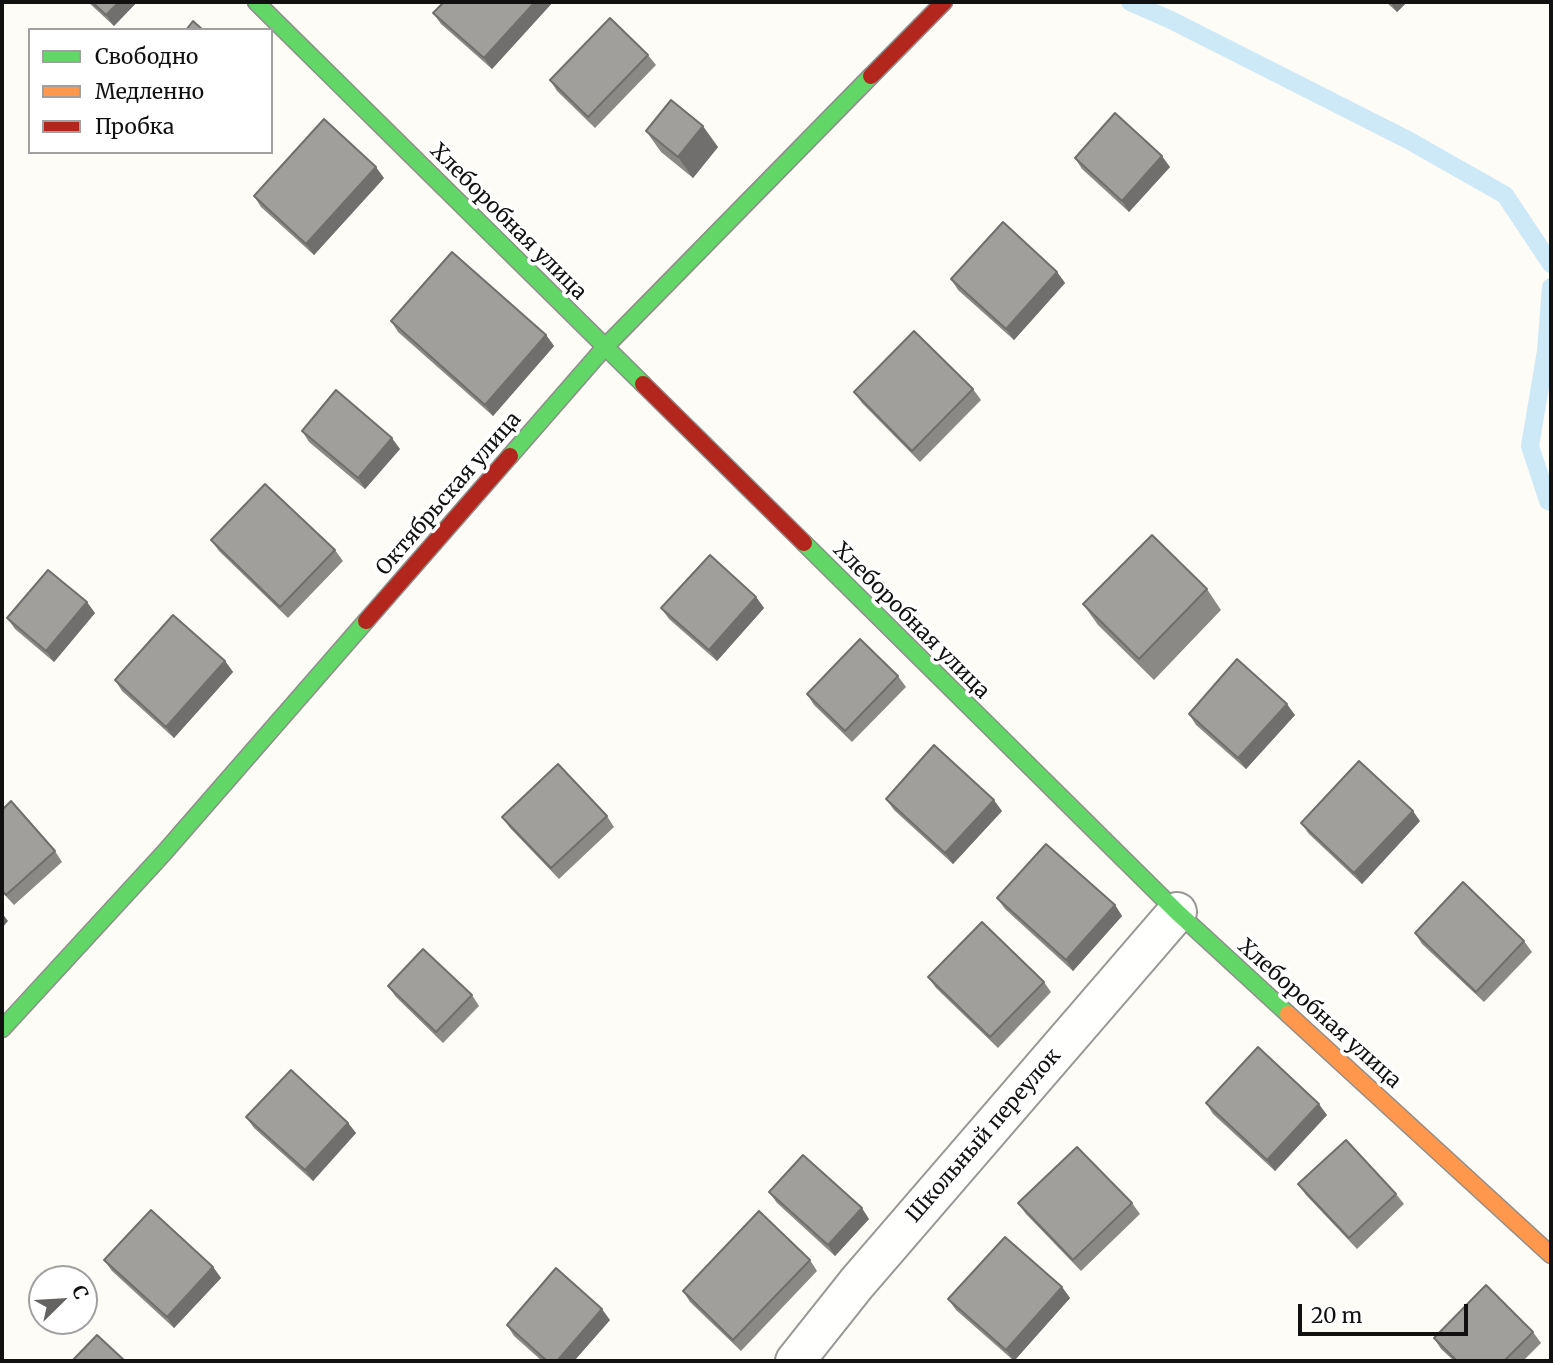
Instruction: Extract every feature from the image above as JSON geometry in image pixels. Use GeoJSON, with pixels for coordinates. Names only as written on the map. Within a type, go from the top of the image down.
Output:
{"type":"FeatureCollection","features":[{"type":"Feature","properties":{"kind":"street","name":"Хлеборобная улица"},"geometry":{"type":"LineString","coordinates":[[256,2],[1177,912],[1551,1255]]}},
{"type":"Feature","properties":{"kind":"street","name":"Октябрьская улица"},"geometry":{"type":"LineString","coordinates":[[2,1029],[163,854],[605,347],[944,2]]}},
{"type":"Feature","properties":{"kind":"street","name":"Школьный переулок"},"geometry":{"type":"LineString","coordinates":[[795,1361],[858,1283],[1177,912]]}},
{"type":"Feature","properties":{"kind":"building"},"geometry":{"type":"Polygon","coordinates":[[[92,2],[119,2],[106,15],[92,2]]]}},
{"type":"Feature","properties":{"kind":"building"},"geometry":{"type":"Polygon","coordinates":[[[444,2],[535,2],[484,58],[433,13],[444,2]]]}},
{"type":"Feature","properties":{"kind":"building"},"geometry":{"type":"Polygon","coordinates":[[[610,18],[648,55],[588,117],[550,80],[610,18]]]}},
{"type":"Feature","properties":{"kind":"building"},"geometry":{"type":"Polygon","coordinates":[[[193,21],[201,28],[188,28],[193,21]]]}},
{"type":"Feature","properties":{"kind":"building"},"geometry":{"type":"Polygon","coordinates":[[[671,100],[703,126],[678,157],[646,131],[671,100]]]}},
{"type":"Feature","properties":{"kind":"building"},"geometry":{"type":"Polygon","coordinates":[[[1115,113],[1162,156],[1122,201],[1075,158],[1115,113]]]}},
{"type":"Feature","properties":{"kind":"building"},"geometry":{"type":"Polygon","coordinates":[[[324,119],[376,167],[306,244],[254,196],[324,119]]]}},
{"type":"Feature","properties":{"kind":"building"},"geometry":{"type":"Polygon","coordinates":[[[1003,222],[1057,272],[1006,329],[951,279],[1003,222]]]}},
{"type":"Feature","properties":{"kind":"building"},"geometry":{"type":"Polygon","coordinates":[[[452,252],[546,335],[485,405],[391,321],[452,252]]]}},
{"type":"Feature","properties":{"kind":"building"},"geometry":{"type":"Polygon","coordinates":[[[914,331],[973,389],[912,451],[854,392],[914,331]]]}},
{"type":"Feature","properties":{"kind":"building"},"geometry":{"type":"Polygon","coordinates":[[[336,390],[392,438],[358,478],[302,431],[336,390]]]}},
{"type":"Feature","properties":{"kind":"building"},"geometry":{"type":"Polygon","coordinates":[[[265,484],[335,550],[280,607],[211,540],[265,484]]]}},
{"type":"Feature","properties":{"kind":"building"},"geometry":{"type":"Polygon","coordinates":[[[1152,535],[1207,589],[1139,659],[1083,604],[1152,535]]]}},
{"type":"Feature","properties":{"kind":"building"},"geometry":{"type":"Polygon","coordinates":[[[710,555],[756,597],[709,650],[661,608],[710,555]]]}},
{"type":"Feature","properties":{"kind":"building"},"geometry":{"type":"Polygon","coordinates":[[[48,570],[87,602],[46,651],[7,618],[48,570]]]}},
{"type":"Feature","properties":{"kind":"building"},"geometry":{"type":"Polygon","coordinates":[[[173,615],[225,661],[166,727],[115,680],[173,615]]]}},
{"type":"Feature","properties":{"kind":"building"},"geometry":{"type":"Polygon","coordinates":[[[860,639],[898,676],[845,731],[807,694],[860,639]]]}},
{"type":"Feature","properties":{"kind":"building"},"geometry":{"type":"Polygon","coordinates":[[[1237,659],[1287,704],[1238,758],[1189,714],[1237,659]]]}},
{"type":"Feature","properties":{"kind":"building"},"geometry":{"type":"Polygon","coordinates":[[[934,745],[994,800],[945,853],[886,799],[934,745]]]}},
{"type":"Feature","properties":{"kind":"building"},"geometry":{"type":"Polygon","coordinates":[[[1359,761],[1413,811],[1354,873],[1301,823],[1359,761]]]}},
{"type":"Feature","properties":{"kind":"building"},"geometry":{"type":"Polygon","coordinates":[[[558,764],[607,816],[551,868],[502,817],[558,764]]]}},
{"type":"Feature","properties":{"kind":"building"},"geometry":{"type":"Polygon","coordinates":[[[11,801],[55,851],[6,895],[2,890],[2,810],[11,801]]]}},
{"type":"Feature","properties":{"kind":"building"},"geometry":{"type":"Polygon","coordinates":[[[1046,844],[1115,905],[1066,960],[997,898],[1046,844]]]}},
{"type":"Feature","properties":{"kind":"building"},"geometry":{"type":"Polygon","coordinates":[[[1463,882],[1524,941],[1476,992],[1415,933],[1463,882]]]}},
{"type":"Feature","properties":{"kind":"building"},"geometry":{"type":"Polygon","coordinates":[[[982,922],[1044,982],[990,1037],[928,977],[982,922]]]}},
{"type":"Feature","properties":{"kind":"building"},"geometry":{"type":"Polygon","coordinates":[[[423,949],[472,995],[436,1032],[388,986],[423,949]]]}},
{"type":"Feature","properties":{"kind":"building"},"geometry":{"type":"Polygon","coordinates":[[[1258,1047],[1319,1104],[1267,1160],[1206,1103],[1258,1047]]]}},
{"type":"Feature","properties":{"kind":"building"},"geometry":{"type":"Polygon","coordinates":[[[291,1070],[348,1123],[305,1170],[246,1117],[291,1070]]]}},
{"type":"Feature","properties":{"kind":"building"},"geometry":{"type":"Polygon","coordinates":[[[1346,1140],[1396,1194],[1349,1238],[1298,1184],[1346,1140]]]}},
{"type":"Feature","properties":{"kind":"building"},"geometry":{"type":"Polygon","coordinates":[[[1077,1147],[1132,1203],[1073,1260],[1018,1203],[1077,1147]]]}},
{"type":"Feature","properties":{"kind":"building"},"geometry":{"type":"Polygon","coordinates":[[[803,1155],[862,1208],[828,1245],[769,1192],[803,1155]]]}},
{"type":"Feature","properties":{"kind":"building"},"geometry":{"type":"Polygon","coordinates":[[[151,1210],[213,1267],[167,1317],[104,1260],[151,1210]]]}},
{"type":"Feature","properties":{"kind":"building"},"geometry":{"type":"Polygon","coordinates":[[[759,1211],[810,1260],[733,1340],[683,1291],[759,1211]]]}},
{"type":"Feature","properties":{"kind":"building"},"geometry":{"type":"Polygon","coordinates":[[[1005,1237],[1062,1287],[1006,1350],[948,1299],[1005,1237]]]}},
{"type":"Feature","properties":{"kind":"building"},"geometry":{"type":"Polygon","coordinates":[[[556,1268],[602,1309],[557,1361],[547,1361],[507,1325],[556,1268]]]}},
{"type":"Feature","properties":{"kind":"building"},"geometry":{"type":"Polygon","coordinates":[[[1486,1285],[1533,1332],[1504,1361],[1457,1361],[1434,1338],[1486,1285]]]}},
{"type":"Feature","properties":{"kind":"building"},"geometry":{"type":"Polygon","coordinates":[[[97,1335],[125,1361],[72,1361],[97,1335]]]}},
{"type":"Feature","properties":{"kind":"waterway"},"geometry":{"type":"LineString","coordinates":[[1130,2],[1171,20],[1408,140],[1505,195],[1551,264]]}},
{"type":"Feature","properties":{"kind":"waterway"},"geometry":{"type":"LineString","coordinates":[[1551,287],[1546,351],[1530,446],[1548,501],[1551,502]]}},
{"type":"Feature","properties":{"kind":"traffic: fast"},"geometry":{"type":"LineString","coordinates":[[256,2],[643,384]]}},
{"type":"Feature","properties":{"kind":"traffic: fast"},"geometry":{"type":"LineString","coordinates":[[510,456],[605,347],[871,76]]}},
{"type":"Feature","properties":{"kind":"traffic: fast"},"geometry":{"type":"LineString","coordinates":[[804,543],[1177,912],[1288,1014]]}},
{"type":"Feature","properties":{"kind":"traffic: fast"},"geometry":{"type":"LineString","coordinates":[[2,1029],[163,854],[366,621]]}},
{"type":"Feature","properties":{"kind":"traffic: slow"},"geometry":{"type":"LineString","coordinates":[[1288,1014],[1551,1255]]}},
{"type":"Feature","properties":{"kind":"traffic: jam"},"geometry":{"type":"LineString","coordinates":[[871,76],[944,2]]}},
{"type":"Feature","properties":{"kind":"traffic: jam"},"geometry":{"type":"LineString","coordinates":[[643,384],[804,543]]}},
{"type":"Feature","properties":{"kind":"traffic: jam"},"geometry":{"type":"LineString","coordinates":[[366,621],[510,456]]}}]}
